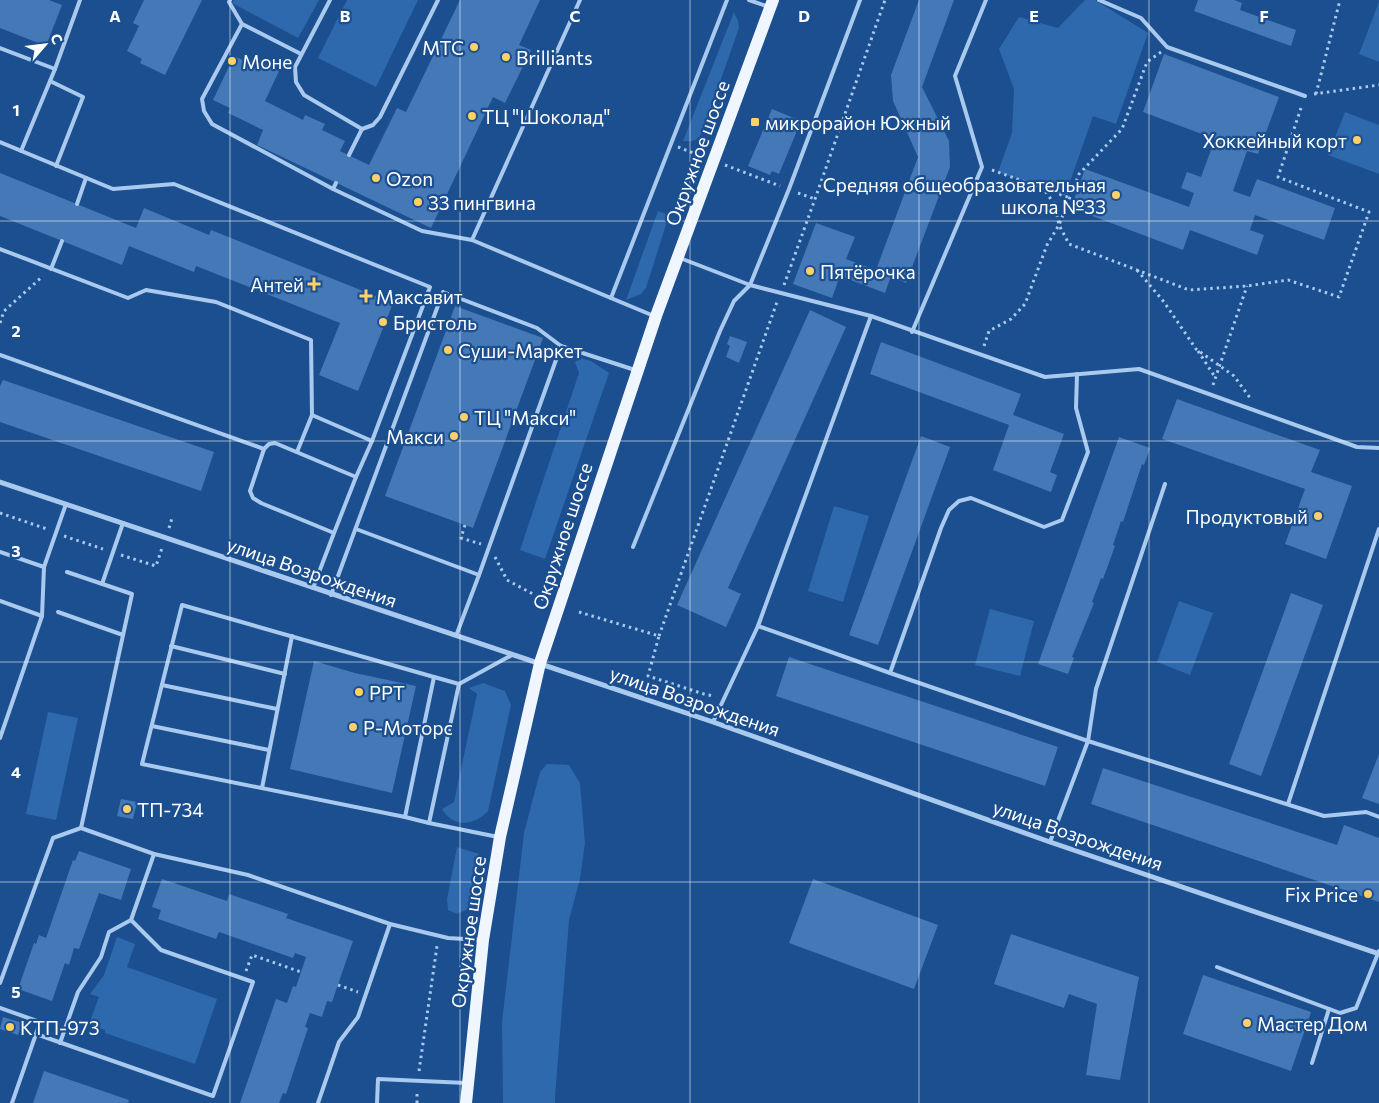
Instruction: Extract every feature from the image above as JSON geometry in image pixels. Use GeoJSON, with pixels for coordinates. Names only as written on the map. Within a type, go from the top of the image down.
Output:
{"type":"FeatureCollection","features":[{"type":"Feature","properties":{"kind":"main road","name":"Окружное шоссе"},"geometry":{"type":"LineString","coordinates":[[466,1103],[483,940],[500,838],[540,663],[656,316],[772,4]]}},
{"type":"Feature","properties":{"kind":"street","name":"улица Возрождения"},"geometry":{"type":"LineString","coordinates":[[0,482],[331,595],[713,722],[1050,842],[1379,953]]}},
{"type":"Feature","properties":{"kind":"lane"},"geometry":{"type":"LineString","coordinates":[[21,151],[55,69],[80,0]]}},
{"type":"Feature","properties":{"kind":"lane"},"geometry":{"type":"LineString","coordinates":[[230,0],[229,2],[242,24],[301,54]]}},
{"type":"Feature","properties":{"kind":"lane"},"geometry":{"type":"LineString","coordinates":[[330,0],[294,67],[296,82],[304,95],[362,129]]}},
{"type":"Feature","properties":{"kind":"lane"},"geometry":{"type":"LineString","coordinates":[[349,155],[362,129],[372,125],[380,117],[438,0]]}},
{"type":"Feature","properties":{"kind":"lane"},"geometry":{"type":"LineString","coordinates":[[472,240],[580,0]]}},
{"type":"Feature","properties":{"kind":"lane"},"geometry":{"type":"LineString","coordinates":[[611,298],[727,0]]}},
{"type":"Feature","properties":{"kind":"lane"},"geometry":{"type":"LineString","coordinates":[[749,0],[772,4]]}},
{"type":"Feature","properties":{"kind":"lane"},"geometry":{"type":"LineString","coordinates":[[634,547],[720,331],[734,301],[750,285],[789,190],[860,0]]}},
{"type":"Feature","properties":{"kind":"lane"},"geometry":{"type":"LineString","coordinates":[[912,332],[982,166],[955,76],[986,0]]}},
{"type":"Feature","properties":{"kind":"lane"},"geometry":{"type":"LineString","coordinates":[[1098,0],[1141,18],[1167,47],[1305,96]]}},
{"type":"Feature","properties":{"kind":"lane"},"geometry":{"type":"LineString","coordinates":[[242,24],[202,99],[204,112],[212,124],[333,189],[422,230],[472,240],[656,316]]}},
{"type":"Feature","properties":{"kind":"lane"},"geometry":{"type":"LineString","coordinates":[[0,48],[55,69]]}},
{"type":"Feature","properties":{"kind":"lane"},"geometry":{"type":"LineString","coordinates":[[50,81],[83,97],[56,166]]}},
{"type":"Feature","properties":{"kind":"lane"},"geometry":{"type":"LineString","coordinates":[[0,142],[113,189],[174,184],[430,287],[372,441],[313,588]]}},
{"type":"Feature","properties":{"kind":"lane"},"geometry":{"type":"LineString","coordinates":[[77,204],[86,178]]}},
{"type":"Feature","properties":{"kind":"lane"},"geometry":{"type":"LineString","coordinates":[[333,189],[336,183]]}},
{"type":"Feature","properties":{"kind":"lane"},"geometry":{"type":"LineString","coordinates":[[51,269],[62,242]]}},
{"type":"Feature","properties":{"kind":"lane"},"geometry":{"type":"LineString","coordinates":[[0,249],[128,298],[146,290],[216,302],[311,340],[312,415],[297,452]]}},
{"type":"Feature","properties":{"kind":"lane"},"geometry":{"type":"LineString","coordinates":[[678,258],[750,285],[871,316],[912,332],[1045,377],[1139,369],[1357,447],[1379,448]]}},
{"type":"Feature","properties":{"kind":"lane"},"geometry":{"type":"LineString","coordinates":[[331,595],[443,292],[537,328],[561,346],[638,370]]}},
{"type":"Feature","properties":{"kind":"lane"},"geometry":{"type":"LineString","coordinates":[[713,722],[758,626],[871,316]]}},
{"type":"Feature","properties":{"kind":"lane"},"geometry":{"type":"LineString","coordinates":[[456,637],[561,346]]}},
{"type":"Feature","properties":{"kind":"lane"},"geometry":{"type":"LineString","coordinates":[[0,355],[264,449]]}},
{"type":"Feature","properties":{"kind":"lane"},"geometry":{"type":"LineString","coordinates":[[890,673],[935,541],[949,510],[959,500],[971,498],[1044,527],[1062,520],[1088,452],[1076,408],[1078,374]]}},
{"type":"Feature","properties":{"kind":"lane"},"geometry":{"type":"LineString","coordinates":[[312,415],[372,441]]}},
{"type":"Feature","properties":{"kind":"lane"},"geometry":{"type":"LineString","coordinates":[[334,534],[253,498],[250,490],[264,449],[269,444],[275,443],[356,477]]}},
{"type":"Feature","properties":{"kind":"lane"},"geometry":{"type":"LineString","coordinates":[[1050,842],[1088,741],[1096,689],[1165,484]]}},
{"type":"Feature","properties":{"kind":"lane"},"geometry":{"type":"LineString","coordinates":[[0,738],[42,616],[44,567],[66,504]]}},
{"type":"Feature","properties":{"kind":"lane"},"geometry":{"type":"LineString","coordinates":[[102,584],[123,523]]}},
{"type":"Feature","properties":{"kind":"lane"},"geometry":{"type":"LineString","coordinates":[[356,529],[479,575]]}},
{"type":"Feature","properties":{"kind":"lane"},"geometry":{"type":"LineString","coordinates":[[1288,804],[1379,530]]}},
{"type":"Feature","properties":{"kind":"lane"},"geometry":{"type":"LineString","coordinates":[[0,552],[44,567]]}},
{"type":"Feature","properties":{"kind":"lane"},"geometry":{"type":"LineString","coordinates":[[67,572],[132,594],[81,828]]}},
{"type":"Feature","properties":{"kind":"lane"},"geometry":{"type":"LineString","coordinates":[[0,601],[42,616]]}},
{"type":"Feature","properties":{"kind":"lane"},"geometry":{"type":"LineString","coordinates":[[500,838],[142,764],[182,605],[459,684],[512,655]]}},
{"type":"Feature","properties":{"kind":"lane"},"geometry":{"type":"LineString","coordinates":[[58,612],[123,635]]}},
{"type":"Feature","properties":{"kind":"lane"},"geometry":{"type":"LineString","coordinates":[[758,626],[1088,741],[1324,816],[1366,812],[1379,817]]}},
{"type":"Feature","properties":{"kind":"lane"},"geometry":{"type":"LineString","coordinates":[[262,788],[292,636]]}},
{"type":"Feature","properties":{"kind":"lane"},"geometry":{"type":"LineString","coordinates":[[171,646],[285,674]]}},
{"type":"Feature","properties":{"kind":"lane"},"geometry":{"type":"LineString","coordinates":[[405,818],[434,677]]}},
{"type":"Feature","properties":{"kind":"lane"},"geometry":{"type":"LineString","coordinates":[[430,823],[459,684]]}},
{"type":"Feature","properties":{"kind":"lane"},"geometry":{"type":"LineString","coordinates":[[162,685],[277,709]]}},
{"type":"Feature","properties":{"kind":"lane"},"geometry":{"type":"LineString","coordinates":[[152,726],[269,750]]}},
{"type":"Feature","properties":{"kind":"lane"},"geometry":{"type":"LineString","coordinates":[[0,983],[53,838],[81,828],[154,854],[248,875],[390,924],[458,939],[483,940]]}},
{"type":"Feature","properties":{"kind":"lane"},"geometry":{"type":"LineString","coordinates":[[60,1043],[78,992],[101,957],[109,932],[131,920],[154,854]]}},
{"type":"Feature","properties":{"kind":"lane"},"geometry":{"type":"LineString","coordinates":[[36,1034],[213,1096],[253,982],[161,950],[131,920]]}},
{"type":"Feature","properties":{"kind":"lane"},"geometry":{"type":"LineString","coordinates":[[318,1103],[339,1042],[358,1017],[390,924]]}},
{"type":"Feature","properties":{"kind":"lane"},"geometry":{"type":"LineString","coordinates":[[1217,967],[1340,1013],[1356,1008],[1379,953]]}},
{"type":"Feature","properties":{"kind":"lane"},"geometry":{"type":"LineString","coordinates":[[0,1008],[40,1022],[12,1103]]}},
{"type":"Feature","properties":{"kind":"lane"},"geometry":{"type":"LineString","coordinates":[[1312,1063],[1329,1009]]}},
{"type":"Feature","properties":{"kind":"lane"},"geometry":{"type":"LineString","coordinates":[[377,1103],[378,1080],[468,1083]]}},
{"type":"Feature","properties":{"kind":"path"},"geometry":{"type":"LineString","coordinates":[[725,698],[704,694],[648,676],[659,636],[885,0]]}},
{"type":"Feature","properties":{"kind":"path"},"geometry":{"type":"LineString","coordinates":[[1316,94],[1340,0]]}},
{"type":"Feature","properties":{"kind":"path"},"geometry":{"type":"LineString","coordinates":[[981,355],[989,331],[1011,319],[1025,304],[1047,245],[1059,225],[1079,174],[1122,129],[1147,62],[1167,47]]}},
{"type":"Feature","properties":{"kind":"path"},"geometry":{"type":"LineString","coordinates":[[1043,188],[1055,205],[1059,225],[1069,244],[1189,290],[1247,286],[1288,280],[1339,297],[1369,212],[1278,177],[1305,96],[1379,85]]}},
{"type":"Feature","properties":{"kind":"path"},"geometry":{"type":"LineString","coordinates":[[671,144],[815,199]]}},
{"type":"Feature","properties":{"kind":"path"},"geometry":{"type":"LineString","coordinates":[[982,166],[1070,198]]}},
{"type":"Feature","properties":{"kind":"path"},"geometry":{"type":"LineString","coordinates":[[0,323],[4,311],[51,269]]}},
{"type":"Feature","properties":{"kind":"path"},"geometry":{"type":"LineString","coordinates":[[1136,270],[1164,302],[1216,378]]}},
{"type":"Feature","properties":{"kind":"path"},"geometry":{"type":"LineString","coordinates":[[1210,394],[1247,286]]}},
{"type":"Feature","properties":{"kind":"path"},"geometry":{"type":"LineString","coordinates":[[1196,349],[1234,376],[1263,414]]}},
{"type":"Feature","properties":{"kind":"path"},"geometry":{"type":"LineString","coordinates":[[0,513],[113,553],[156,566],[172,518]]}},
{"type":"Feature","properties":{"kind":"path"},"geometry":{"type":"LineString","coordinates":[[465,525],[461,538],[489,547],[507,580],[546,601]]}},
{"type":"Feature","properties":{"kind":"path"},"geometry":{"type":"LineString","coordinates":[[579,612],[659,636]]}},
{"type":"Feature","properties":{"kind":"path"},"geometry":{"type":"LineString","coordinates":[[417,1103],[418,1081],[439,935]]}},
{"type":"Feature","properties":{"kind":"path"},"geometry":{"type":"LineString","coordinates":[[244,979],[252,955],[301,972]]}},
{"type":"Feature","properties":{"kind":"path"},"geometry":{"type":"LineString","coordinates":[[338,985],[366,995]]}},
{"type":"Feature","properties":{"kind":"shaded area"},"geometry":{"type":"Polygon","coordinates":[[[234,0],[319,0],[298,38],[232,3],[234,0]]]}},
{"type":"Feature","properties":{"kind":"shaded area"},"geometry":{"type":"Polygon","coordinates":[[[347,0],[418,0],[376,87],[318,58],[347,0]]]}},
{"type":"Feature","properties":{"kind":"shaded area"},"geometry":{"type":"Polygon","coordinates":[[[1085,0],[1095,0],[1148,33],[1116,124],[1093,116],[1065,196],[998,172],[1012,133],[1014,89],[999,49],[1019,17],[1058,28],[1085,0]]]}},
{"type":"Feature","properties":{"kind":"shaded area"},"geometry":{"type":"Polygon","coordinates":[[[1379,2],[1379,62],[1359,54],[1379,2]]]}},
{"type":"Feature","properties":{"kind":"shaded area"},"geometry":{"type":"Polygon","coordinates":[[[734,12],[739,28],[702,133],[694,140],[683,141],[734,12]]]}},
{"type":"Feature","properties":{"kind":"shaded area","name":"Хоккейный корт"},"geometry":{"type":"Polygon","coordinates":[[[1345,112],[1379,125],[1379,174],[1328,155],[1345,112]]]}},
{"type":"Feature","properties":{"kind":"shaded area"},"geometry":{"type":"Polygon","coordinates":[[[658,211],[669,215],[646,288],[641,294],[626,300],[658,211]]]}},
{"type":"Feature","properties":{"kind":"shaded area"},"geometry":{"type":"Polygon","coordinates":[[[581,358],[591,361],[609,373],[545,559],[520,550],[579,373],[575,362],[581,358]]]}},
{"type":"Feature","properties":{"kind":"shaded area"},"geometry":{"type":"Polygon","coordinates":[[[834,506],[869,516],[843,602],[808,591],[834,506]]]}},
{"type":"Feature","properties":{"kind":"shaded area"},"geometry":{"type":"Polygon","coordinates":[[[1179,601],[1213,613],[1190,675],[1157,662],[1179,601]]]}},
{"type":"Feature","properties":{"kind":"shaded area"},"geometry":{"type":"Polygon","coordinates":[[[990,609],[1034,621],[1020,676],[975,665],[990,609]]]}},
{"type":"Feature","properties":{"kind":"shaded area"},"geometry":{"type":"Polygon","coordinates":[[[483,683],[505,691],[511,705],[488,811],[476,820],[464,823],[452,819],[442,809],[454,802],[477,694],[469,688],[483,683]]]}},
{"type":"Feature","properties":{"kind":"shaded area"},"geometry":{"type":"Polygon","coordinates":[[[48,712],[78,718],[56,820],[26,814],[48,712]]]}},
{"type":"Feature","properties":{"kind":"shaded area"},"geometry":{"type":"Polygon","coordinates":[[[547,764],[569,765],[580,783],[585,843],[580,879],[569,920],[555,1103],[503,1103],[502,1022],[524,833],[540,772],[547,764]]]}},
{"type":"Feature","properties":{"kind":"shaded area"},"geometry":{"type":"Polygon","coordinates":[[[457,847],[479,854],[470,908],[457,914],[448,910],[447,899],[457,847]]]}},
{"type":"Feature","properties":{"kind":"shaded area"},"geometry":{"type":"Polygon","coordinates":[[[117,937],[135,944],[127,967],[217,999],[195,1064],[105,1033],[105,1030],[89,1024],[99,997],[90,994],[104,975],[117,937]]]}},
{"type":"Feature","properties":{"kind":"building"},"geometry":{"type":"Polygon","coordinates":[[[0,0],[49,0],[62,5],[46,46],[0,28],[0,0]]]}},
{"type":"Feature","properties":{"kind":"building"},"geometry":{"type":"Polygon","coordinates":[[[144,0],[202,0],[165,75],[140,63],[142,59],[127,51],[139,26],[133,23],[144,0]]]}},
{"type":"Feature","properties":{"kind":"building"},"geometry":{"type":"Polygon","coordinates":[[[460,0],[540,0],[519,45],[531,50],[505,103],[493,97],[431,228],[257,145],[263,130],[228,113],[230,108],[213,100],[234,56],[251,64],[254,59],[279,71],[265,101],[303,120],[305,115],[325,124],[322,130],[345,141],[340,151],[369,165],[397,108],[406,112],[460,0]]]}},
{"type":"Feature","properties":{"kind":"building"},"geometry":{"type":"Polygon","coordinates":[[[919,0],[954,0],[922,87],[949,141],[950,167],[906,283],[891,276],[885,293],[840,276],[832,298],[793,284],[816,223],[855,237],[846,259],[876,270],[918,157],[893,101],[891,75],[919,0]]]}},
{"type":"Feature","properties":{"kind":"building"},"geometry":{"type":"Polygon","coordinates":[[[1198,0],[1234,0],[1242,3],[1240,10],[1296,30],[1291,46],[1194,11],[1198,0]]]}},
{"type":"Feature","properties":{"kind":"building","name":"Средняя общеобразовательная школа №33"},"geometry":{"type":"Polygon","coordinates":[[[1164,54],[1279,97],[1258,154],[1247,151],[1233,191],[1250,197],[1257,179],[1335,208],[1324,240],[1255,215],[1250,230],[1264,235],[1257,255],[1190,230],[1183,250],[1071,208],[1085,169],[1189,207],[1194,193],[1181,188],[1187,172],[1201,177],[1215,139],[1143,112],[1164,54]]]}},
{"type":"Feature","properties":{"kind":"building"},"geometry":{"type":"Polygon","coordinates":[[[772,109],[801,121],[779,174],[772,171],[770,175],[748,166],[772,109]]]}},
{"type":"Feature","properties":{"kind":"building"},"geometry":{"type":"Polygon","coordinates":[[[0,173],[136,228],[144,208],[209,235],[211,230],[393,303],[358,391],[319,375],[340,323],[196,266],[194,272],[129,246],[122,265],[0,216],[0,173]]]}},
{"type":"Feature","properties":{"kind":"building","name":"ТЦ \"Макси\""},"geometry":{"type":"Polygon","coordinates":[[[455,306],[543,338],[473,528],[385,496],[455,306]]]}},
{"type":"Feature","properties":{"kind":"building"},"geometry":{"type":"Polygon","coordinates":[[[810,310],[846,327],[728,588],[741,594],[726,627],[677,605],[810,310]]]}},
{"type":"Feature","properties":{"kind":"building"},"geometry":{"type":"Polygon","coordinates":[[[730,336],[747,342],[739,363],[726,357],[730,346],[727,344],[730,336]]]}},
{"type":"Feature","properties":{"kind":"building"},"geometry":{"type":"Polygon","coordinates":[[[881,342],[1021,394],[1013,415],[1064,434],[1050,472],[1057,475],[1051,492],[993,470],[1009,425],[870,374],[881,342]]]}},
{"type":"Feature","properties":{"kind":"building"},"geometry":{"type":"Polygon","coordinates":[[[3,380],[214,452],[201,491],[0,422],[0,386],[3,380]]]}},
{"type":"Feature","properties":{"kind":"building"},"geometry":{"type":"Polygon","coordinates":[[[1177,399],[1320,450],[1311,472],[1352,486],[1326,559],[1285,544],[1305,489],[1162,439],[1177,399]]]}},
{"type":"Feature","properties":{"kind":"building"},"geometry":{"type":"Polygon","coordinates":[[[921,436],[950,447],[878,645],[849,635],[921,436]]]}},
{"type":"Feature","properties":{"kind":"building"},"geometry":{"type":"Polygon","coordinates":[[[1119,437],[1150,448],[1144,465],[1142,464],[1123,522],[1121,521],[1113,545],[1115,546],[1092,602],[1094,603],[1072,657],[1074,658],[1068,674],[1038,664],[1119,437]]]}},
{"type":"Feature","properties":{"kind":"building"},"geometry":{"type":"Polygon","coordinates":[[[1291,593],[1323,605],[1261,776],[1229,764],[1291,593]]]}},
{"type":"Feature","properties":{"kind":"building"},"geometry":{"type":"Polygon","coordinates":[[[789,657],[1058,747],[1045,786],[776,696],[789,657]]]}},
{"type":"Feature","properties":{"kind":"building","name":"Р-Моторс"},"geometry":{"type":"Polygon","coordinates":[[[314,661],[355,673],[416,686],[392,793],[290,769],[314,661]]]}},
{"type":"Feature","properties":{"kind":"building"},"geometry":{"type":"Polygon","coordinates":[[[1379,754],[1379,804],[1362,798],[1379,754]]]}},
{"type":"Feature","properties":{"kind":"building"},"geometry":{"type":"Polygon","coordinates":[[[1103,768],[1337,845],[1344,825],[1379,838],[1379,902],[1091,804],[1103,768]]]}},
{"type":"Feature","properties":{"kind":"building","name":"ТП-734"},"geometry":{"type":"Polygon","coordinates":[[[121,799],[137,802],[133,819],[117,816],[121,799]]]}},
{"type":"Feature","properties":{"kind":"building"},"geometry":{"type":"Polygon","coordinates":[[[79,851],[131,869],[121,900],[99,893],[79,949],[74,948],[69,965],[65,963],[52,1001],[18,989],[34,943],[36,944],[39,935],[46,938],[73,860],[75,861],[79,851]]]}},
{"type":"Feature","properties":{"kind":"building"},"geometry":{"type":"Polygon","coordinates":[[[162,879],[227,901],[229,894],[288,914],[286,918],[353,941],[332,1002],[327,1001],[322,1017],[310,1013],[305,1027],[308,1028],[286,1094],[283,1093],[279,1103],[240,1103],[276,999],[287,1003],[293,986],[296,987],[306,957],[295,953],[293,958],[219,932],[216,939],[158,919],[161,910],[152,907],[162,879]]]}},
{"type":"Feature","properties":{"kind":"building"},"geometry":{"type":"Polygon","coordinates":[[[813,879],[938,925],[914,989],[789,943],[813,879]]]}},
{"type":"Feature","properties":{"kind":"building"},"geometry":{"type":"Polygon","coordinates":[[[1011,934],[1139,977],[1120,1080],[1086,1075],[1097,1004],[1069,994],[1064,1008],[994,984],[1011,934]]]}},
{"type":"Feature","properties":{"kind":"building","name":"Мастер Дом"},"geometry":{"type":"Polygon","coordinates":[[[1203,975],[1311,1012],[1291,1071],[1183,1034],[1203,975]]]}},
{"type":"Feature","properties":{"kind":"building","name":"КТП-973"},"geometry":{"type":"Polygon","coordinates":[[[3,1017],[22,1023],[18,1035],[0,1029],[3,1017]]]}},
{"type":"Feature","properties":{"kind":"building"},"geometry":{"type":"Polygon","coordinates":[[[44,1071],[129,1100],[128,1103],[33,1103],[44,1071]]]}},
{"type":"Feature","properties":{"kind":"place","name":"МТС"},"geometry":{"type":"Point","coordinates":[474,47]}},
{"type":"Feature","properties":{"kind":"place","name":"Brilliants"},"geometry":{"type":"Point","coordinates":[506,57]}},
{"type":"Feature","properties":{"kind":"place","name":"Моне"},"geometry":{"type":"Point","coordinates":[232,61]}},
{"type":"Feature","properties":{"kind":"place","name":"ТЦ \"Шоколад\""},"geometry":{"type":"Point","coordinates":[472,116]}},
{"type":"Feature","properties":{"kind":"place","name":"микрорайон Южный"},"geometry":{"type":"Point","coordinates":[755,122]}},
{"type":"Feature","properties":{"kind":"place","name":"Хоккейный корт"},"geometry":{"type":"Point","coordinates":[1357,140]}},
{"type":"Feature","properties":{"kind":"place","name":"Ozon"},"geometry":{"type":"Point","coordinates":[376,178]}},
{"type":"Feature","properties":{"kind":"place","name":"Средняя общеобразовательная школа №33"},"geometry":{"type":"Point","coordinates":[1116,195]}},
{"type":"Feature","properties":{"kind":"place","name":"33 пингвина"},"geometry":{"type":"Point","coordinates":[418,202]}},
{"type":"Feature","properties":{"kind":"place","name":"Пятёрочка"},"geometry":{"type":"Point","coordinates":[810,271]}},
{"type":"Feature","properties":{"kind":"place","name":"Антей"},"geometry":{"type":"Point","coordinates":[314,284]}},
{"type":"Feature","properties":{"kind":"place","name":"Максавит"},"geometry":{"type":"Point","coordinates":[366,296]}},
{"type":"Feature","properties":{"kind":"place","name":"Бристоль"},"geometry":{"type":"Point","coordinates":[383,322]}},
{"type":"Feature","properties":{"kind":"place","name":"Суши-Маркет"},"geometry":{"type":"Point","coordinates":[448,350]}},
{"type":"Feature","properties":{"kind":"place","name":"ТЦ \"Макси\""},"geometry":{"type":"Point","coordinates":[464,417]}},
{"type":"Feature","properties":{"kind":"place","name":"Макси"},"geometry":{"type":"Point","coordinates":[454,436]}},
{"type":"Feature","properties":{"kind":"place","name":"Продуктовый"},"geometry":{"type":"Point","coordinates":[1318,516]}},
{"type":"Feature","properties":{"kind":"place","name":"РРТ"},"geometry":{"type":"Point","coordinates":[359,692]}},
{"type":"Feature","properties":{"kind":"place","name":"Р-Моторс"},"geometry":{"type":"Point","coordinates":[353,727]}},
{"type":"Feature","properties":{"kind":"place","name":"ТП-734"},"geometry":{"type":"Point","coordinates":[127,809]}},
{"type":"Feature","properties":{"kind":"place","name":"Fix Price"},"geometry":{"type":"Point","coordinates":[1368,894]}},
{"type":"Feature","properties":{"kind":"place","name":"Мастер Дом"},"geometry":{"type":"Point","coordinates":[1247,1023]}},
{"type":"Feature","properties":{"kind":"place","name":"КТП-973"},"geometry":{"type":"Point","coordinates":[10,1027]}}]}
